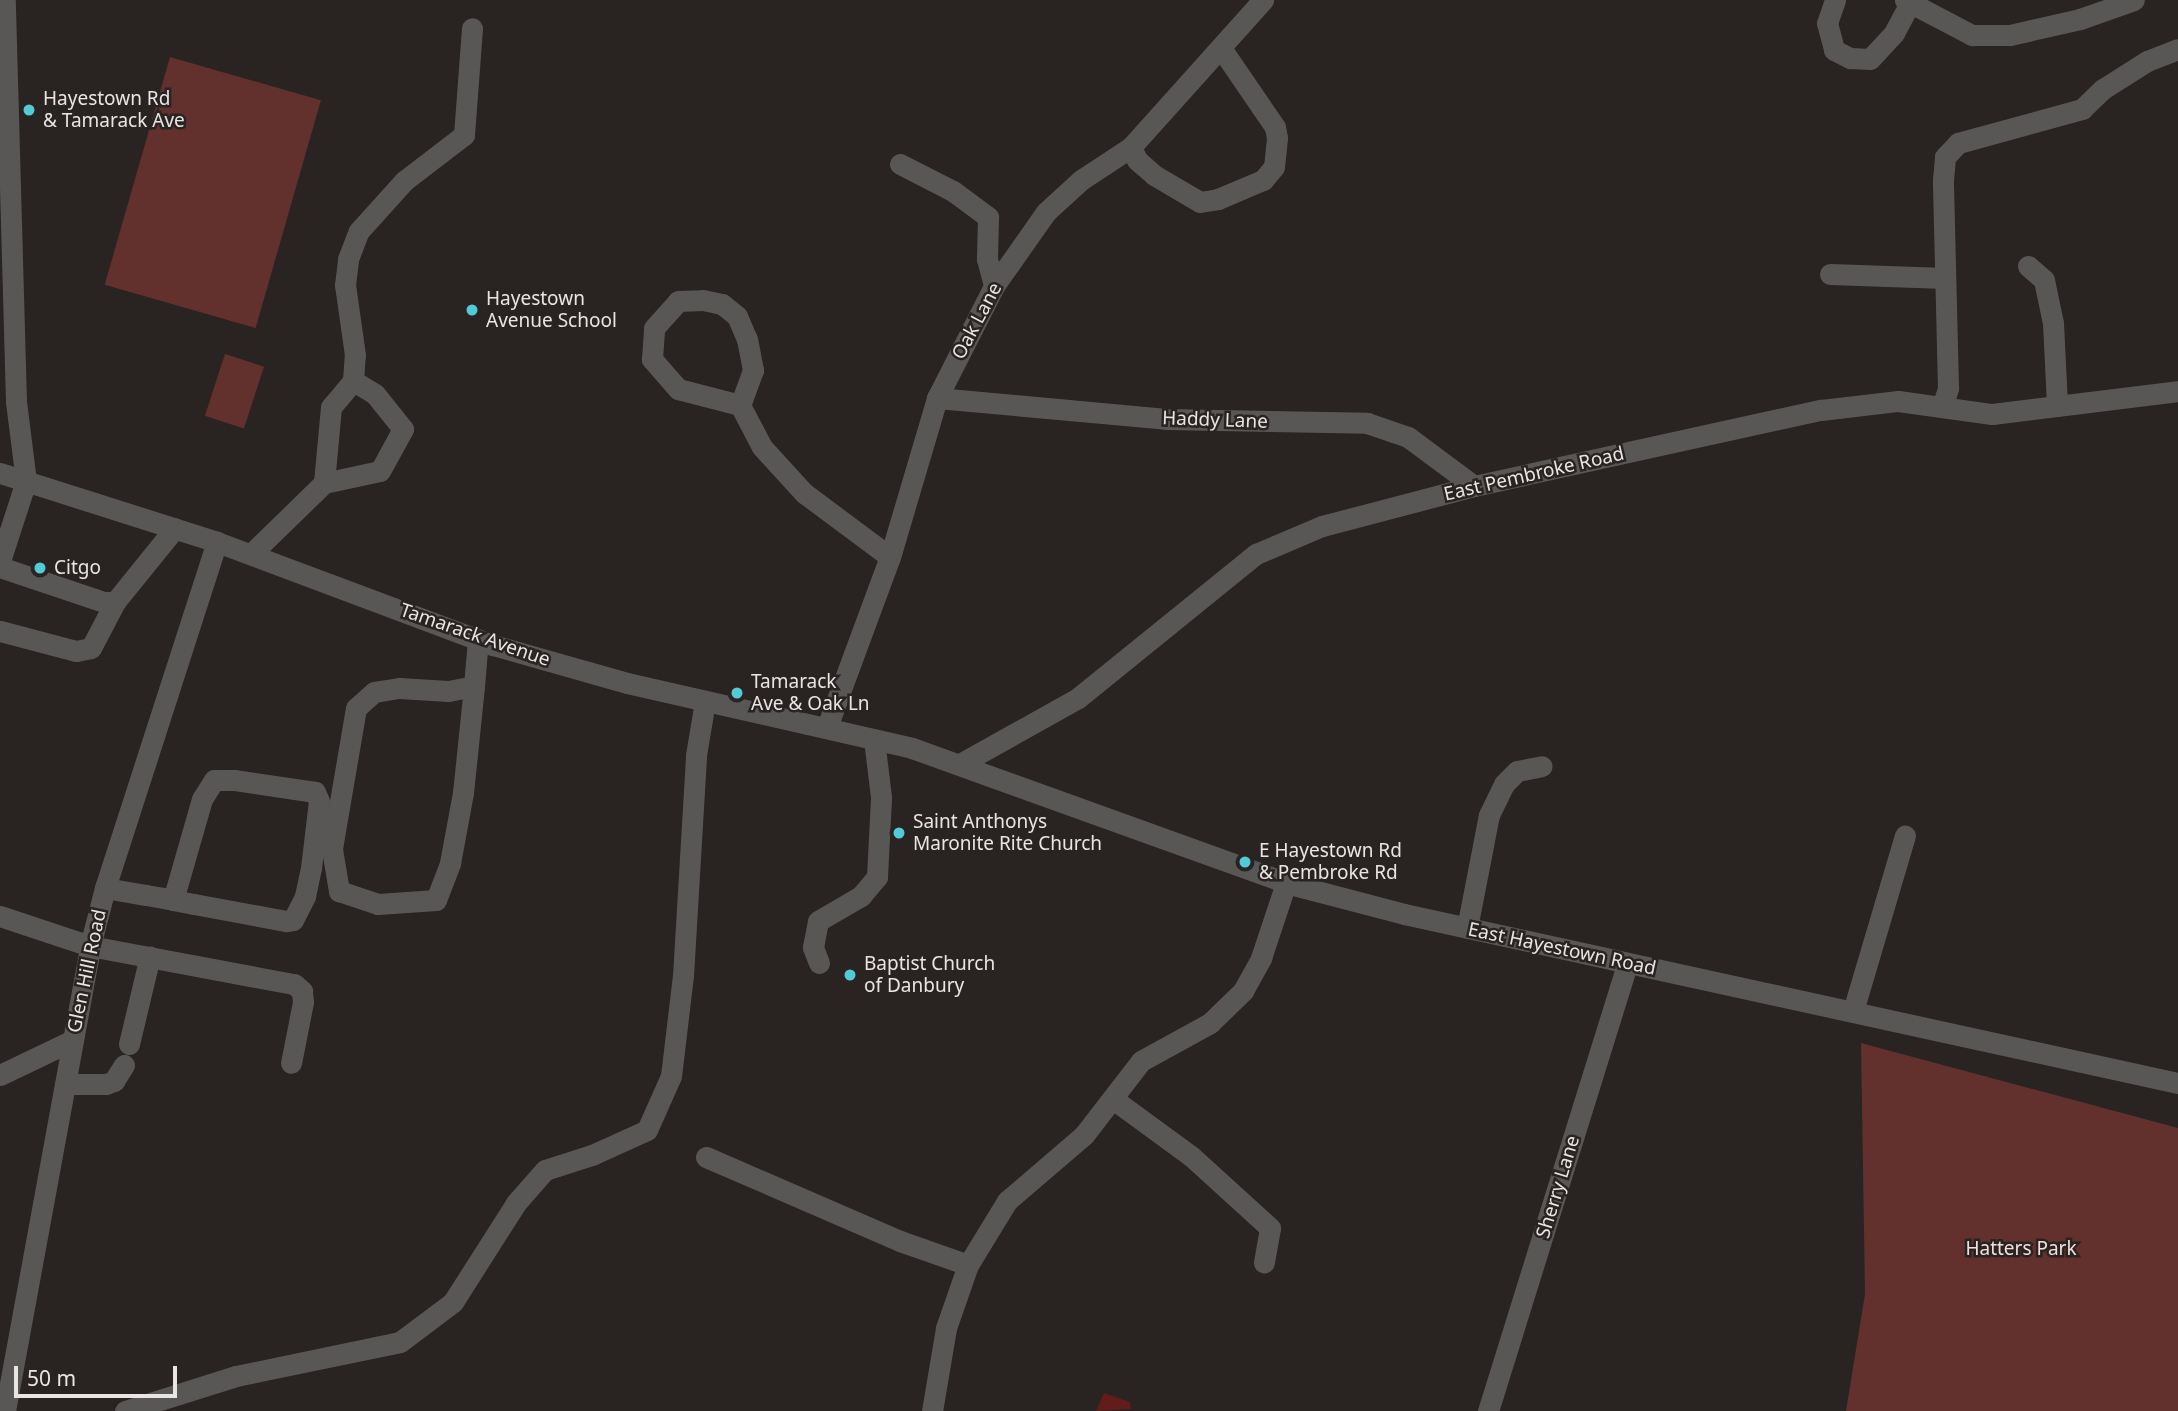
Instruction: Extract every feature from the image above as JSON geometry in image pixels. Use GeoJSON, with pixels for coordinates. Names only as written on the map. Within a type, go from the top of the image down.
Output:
{"type":"FeatureCollection","features":[{"type":"Feature","properties":{"kind":"street"},"geometry":{"type":"LineString","coordinates":[[0,561],[26,481],[7,352],[5,0]]}},
{"type":"Feature","properties":{"kind":"street","name":"Oak Lane"},"geometry":{"type":"LineString","coordinates":[[827,727],[890,557],[937,398],[994,286],[1046,212],[1081,180],[1131,147],[1263,0]]}},
{"type":"Feature","properties":{"kind":"street"},"geometry":{"type":"LineString","coordinates":[[1835,0],[1827,23],[1834,50],[1850,58],[1870,59],[1894,33],[1907,1],[1972,35],[2010,35],[2080,19],[2134,0]]}},
{"type":"Feature","properties":{"kind":"street"},"geometry":{"type":"LineString","coordinates":[[324,483],[331,407],[353,381],[355,355],[345,285],[348,259],[359,230],[404,181],[464,135],[472,28]]}},
{"type":"Feature","properties":{"kind":"street"},"geometry":{"type":"LineString","coordinates":[[1131,147],[1137,160],[1154,175],[1200,202],[1218,199],[1263,180],[1274,167],[1277,138],[1275,127],[1220,48]]}},
{"type":"Feature","properties":{"kind":"street"},"geometry":{"type":"LineString","coordinates":[[1942,407],[1948,388],[1945,157],[1958,143],[2082,109],[2103,89],[2147,61],[2178,49]]}},
{"type":"Feature","properties":{"kind":"street"},"geometry":{"type":"LineString","coordinates":[[900,164],[953,191],[988,217],[987,259],[994,286]]}},
{"type":"Feature","properties":{"kind":"street"},"geometry":{"type":"LineString","coordinates":[[2028,266],[2044,280],[2053,323],[2057,406]]}},
{"type":"Feature","properties":{"kind":"street"},"geometry":{"type":"LineString","coordinates":[[1830,274],[1945,278]]}},
{"type":"Feature","properties":{"kind":"street"},"geometry":{"type":"LineString","coordinates":[[740,405],[678,389],[652,359],[654,328],[678,301],[703,300],[722,304],[737,316],[747,339],[752,370],[740,405],[762,447],[804,493],[890,557]]}},
{"type":"Feature","properties":{"kind":"street"},"geometry":{"type":"LineString","coordinates":[[251,554],[324,483],[380,471],[403,429],[375,394],[353,381]]}},
{"type":"Feature","properties":{"kind":"street","name":"East Pembroke Road"},"geometry":{"type":"LineString","coordinates":[[960,764],[1078,698],[1256,554],[1322,526],[1474,486],[1821,410],[1898,401],[1992,414],[2178,391]]}},
{"type":"Feature","properties":{"kind":"street","name":"Haddy Lane"},"geometry":{"type":"LineString","coordinates":[[937,398],[1166,419],[1367,423],[1408,437],[1474,486]]}},
{"type":"Feature","properties":{"kind":"street","name":"Tamarack Avenue"},"geometry":{"type":"LineString","coordinates":[[0,473],[217,542],[478,639],[626,683],[827,727],[960,764]]}},
{"type":"Feature","properties":{"kind":"street"},"geometry":{"type":"LineString","coordinates":[[0,631],[84,652],[97,640],[115,602],[175,528]]}},
{"type":"Feature","properties":{"kind":"street","name":"Glen Hill Road"},"geometry":{"type":"LineString","coordinates":[[11,1408],[90,946],[105,888],[217,542]]}},
{"type":"Feature","properties":{"kind":"street"},"geometry":{"type":"LineString","coordinates":[[0,567],[104,602],[115,602]]}},
{"type":"Feature","properties":{"kind":"street"},"geometry":{"type":"LineString","coordinates":[[474,686],[448,691],[399,688],[373,692],[356,708],[332,849],[339,891],[378,904],[436,900],[450,863],[463,793],[474,686],[478,639]]}},
{"type":"Feature","properties":{"kind":"street"},"geometry":{"type":"LineString","coordinates":[[125,1411],[236,1376],[400,1342],[453,1302],[516,1203],[545,1170],[592,1155],[647,1130],[671,1076],[683,976],[696,755],[705,701]]}},
{"type":"Feature","properties":{"kind":"street"},"geometry":{"type":"LineString","coordinates":[[819,963],[813,947],[818,921],[861,896],[877,877],[881,797],[874,739]]}},
{"type":"Feature","properties":{"kind":"street","name":"East Hayestown Road"},"geometry":{"type":"LineString","coordinates":[[960,764],[1286,883],[1627,964],[2178,1083]]}},
{"type":"Feature","properties":{"kind":"street"},"geometry":{"type":"LineString","coordinates":[[1467,928],[1489,816],[1504,784],[1517,771],[1542,766]]}},
{"type":"Feature","properties":{"kind":"street"},"geometry":{"type":"LineString","coordinates":[[105,888],[286,921],[293,920],[305,897],[309,878],[318,801],[314,792],[221,778],[210,785],[173,900]]}},
{"type":"Feature","properties":{"kind":"street"},"geometry":{"type":"LineString","coordinates":[[1853,1011],[1905,836]]}},
{"type":"Feature","properties":{"kind":"street"},"geometry":{"type":"LineString","coordinates":[[932,1411],[946,1328],[968,1265],[1007,1201],[1084,1135],[1141,1061],[1210,1023],[1243,992],[1261,958],[1286,883]]}},
{"type":"Feature","properties":{"kind":"street"},"geometry":{"type":"LineString","coordinates":[[0,916],[90,946],[294,984],[302,991],[303,1002],[291,1063]]}},
{"type":"Feature","properties":{"kind":"street"},"geometry":{"type":"LineString","coordinates":[[129,1044],[150,956]]}},
{"type":"Feature","properties":{"kind":"street","name":"Sherry Lane"},"geometry":{"type":"LineString","coordinates":[[1488,1411],[1627,964]]}},
{"type":"Feature","properties":{"kind":"street"},"geometry":{"type":"LineString","coordinates":[[0,1075],[73,1040]]}},
{"type":"Feature","properties":{"kind":"street"},"geometry":{"type":"LineString","coordinates":[[65,1084],[106,1084],[114,1081],[124,1065]]}},
{"type":"Feature","properties":{"kind":"street"},"geometry":{"type":"LineString","coordinates":[[1113,1099],[1191,1156],[1270,1228],[1264,1262]]}},
{"type":"Feature","properties":{"kind":"street"},"geometry":{"type":"LineString","coordinates":[[706,1157],[900,1241],[968,1265]]}},
{"type":"Feature","properties":{"kind":"green space"},"geometry":{"type":"Polygon","coordinates":[[[170,57],[321,100],[256,328],[105,285],[170,57]]]}},
{"type":"Feature","properties":{"kind":"green space"},"geometry":{"type":"Polygon","coordinates":[[[225,354],[264,367],[244,428],[205,416],[225,354]]]}},
{"type":"Feature","properties":{"kind":"green space","name":"Hatters Park"},"geometry":{"type":"Polygon","coordinates":[[[1861,1043],[2178,1128],[2178,1411],[1846,1411],[1865,1294],[1861,1043]]]}},
{"type":"Feature","properties":{"kind":"shaded area"},"geometry":{"type":"Polygon","coordinates":[[[1104,1393],[1130,1402],[1131,1409],[1096,1411],[1104,1393]]]}},
{"type":"Feature","properties":{"kind":"place","name":"Hayestown Rd & Tamarack Ave"},"geometry":{"type":"Point","coordinates":[29,110]}},
{"type":"Feature","properties":{"kind":"place","name":"Hayestown Avenue School"},"geometry":{"type":"Point","coordinates":[472,310]}},
{"type":"Feature","properties":{"kind":"place","name":"Citgo"},"geometry":{"type":"Point","coordinates":[40,568]}},
{"type":"Feature","properties":{"kind":"place","name":"Tamarack Ave & Oak Ln"},"geometry":{"type":"Point","coordinates":[737,693]}},
{"type":"Feature","properties":{"kind":"place","name":"Saint Anthonys Maronite Rite Church"},"geometry":{"type":"Point","coordinates":[899,833]}},
{"type":"Feature","properties":{"kind":"place","name":"E Hayestown Rd & Pembroke Rd"},"geometry":{"type":"Point","coordinates":[1245,862]}},
{"type":"Feature","properties":{"kind":"place","name":"Baptist Church of Danbury"},"geometry":{"type":"Point","coordinates":[850,975]}}]}
